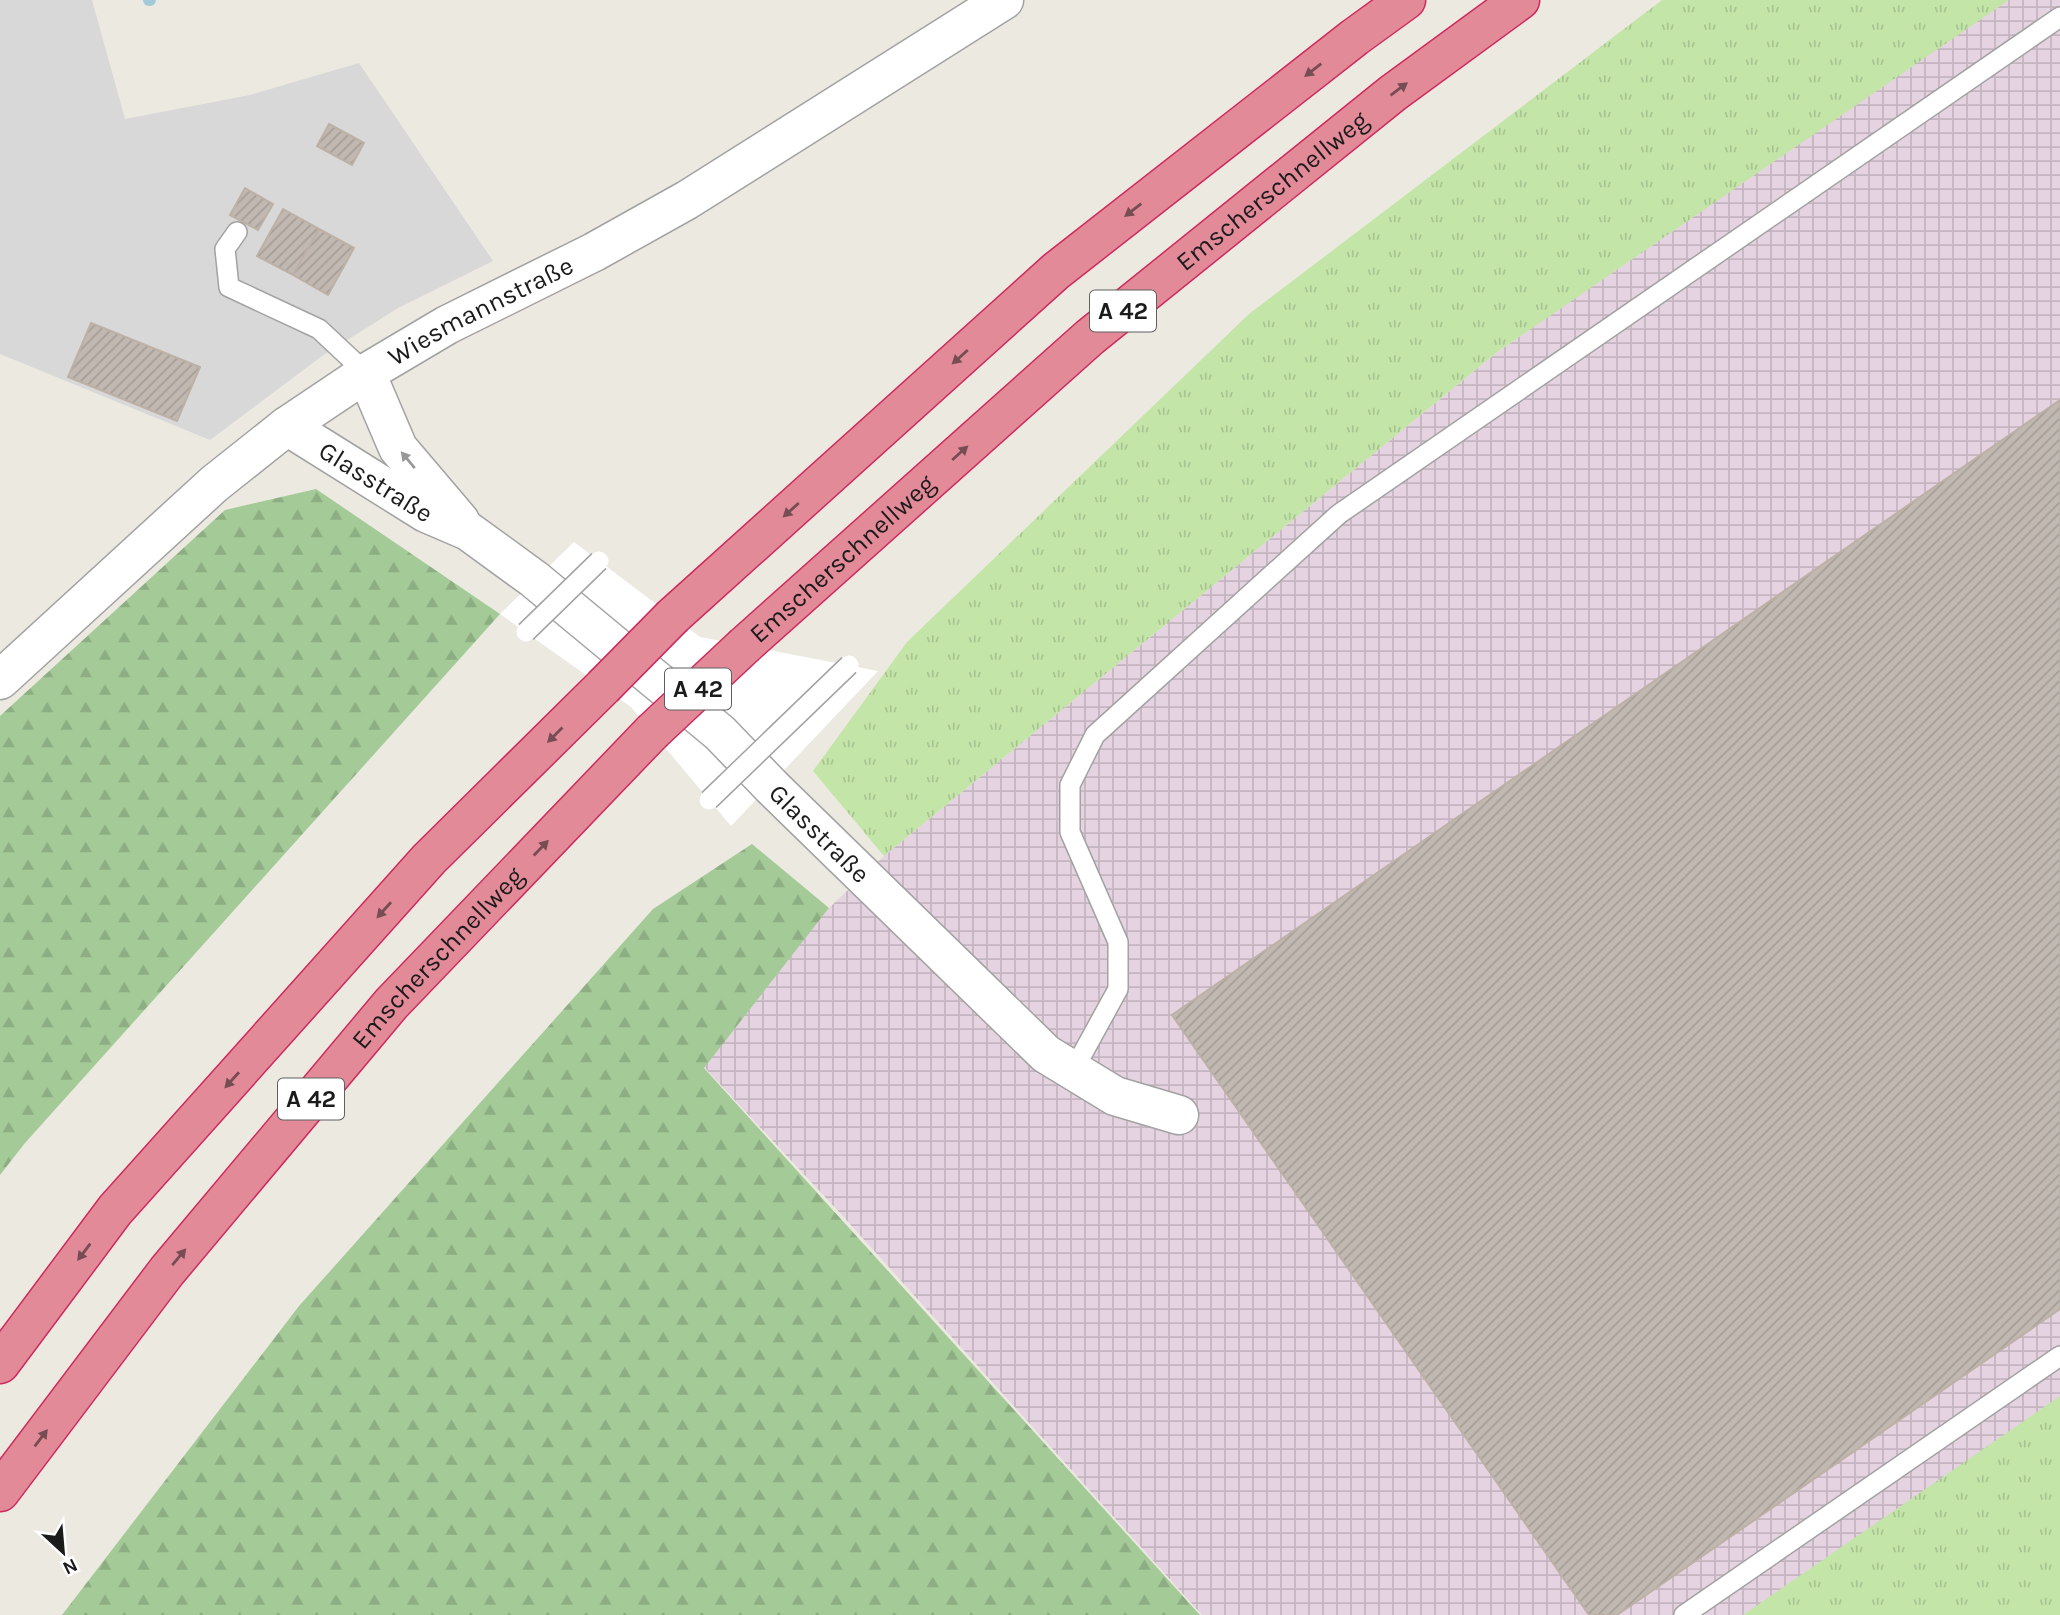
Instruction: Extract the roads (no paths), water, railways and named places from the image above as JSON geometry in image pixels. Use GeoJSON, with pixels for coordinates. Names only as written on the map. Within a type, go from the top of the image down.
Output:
{"type":"FeatureCollection","features":[{"type":"Feature","properties":{"kind":"highway","name":"A 42"},"geometry":{"type":"LineString","coordinates":[[0,1364],[124,1200],[429,859],[673,616],[1056,271],[1406,0]]}},
{"type":"Feature","properties":{"kind":"highway","name":"Emscherschnellweg"},"geometry":{"type":"LineString","coordinates":[[0,1492],[167,1271],[391,1004],[652,732],[745,645],[1090,337],[1393,93],[1520,0]]}},
{"type":"Feature","properties":{"kind":"street","name":"Wiesmannstraße"},"geometry":{"type":"LineString","coordinates":[[0,680],[214,484],[287,426],[366,373],[447,325],[594,252],[687,200],[1004,0]]}},
{"type":"Feature","properties":{"kind":"street","name":"Glasstraße"},"geometry":{"type":"LineString","coordinates":[[366,373],[398,448],[468,531]]}},
{"type":"Feature","properties":{"kind":"street","name":"Glasstraße"},"geometry":{"type":"LineString","coordinates":[[287,426],[426,513],[468,531],[534,579],[720,733],[1046,1054],[1115,1096],[1180,1115]]}},
{"type":"Feature","properties":{"kind":"lane"},"geometry":{"type":"LineString","coordinates":[[1073,1071],[1118,989],[1118,942],[1070,832],[1070,785],[1095,735],[1339,514],[2060,17]]}},
{"type":"Feature","properties":{"kind":"lane"},"geometry":{"type":"LineString","coordinates":[[237,232],[225,249],[229,287],[319,329],[366,373]]}},
{"type":"Feature","properties":{"kind":"lane"},"geometry":{"type":"LineString","coordinates":[[526,632],[600,561]]}},
{"type":"Feature","properties":{"kind":"lane"},"geometry":{"type":"LineString","coordinates":[[709,800],[849,665]]}},
{"type":"Feature","properties":{"kind":"lane"},"geometry":{"type":"LineString","coordinates":[[1685,1615],[2060,1356]]}}]}
